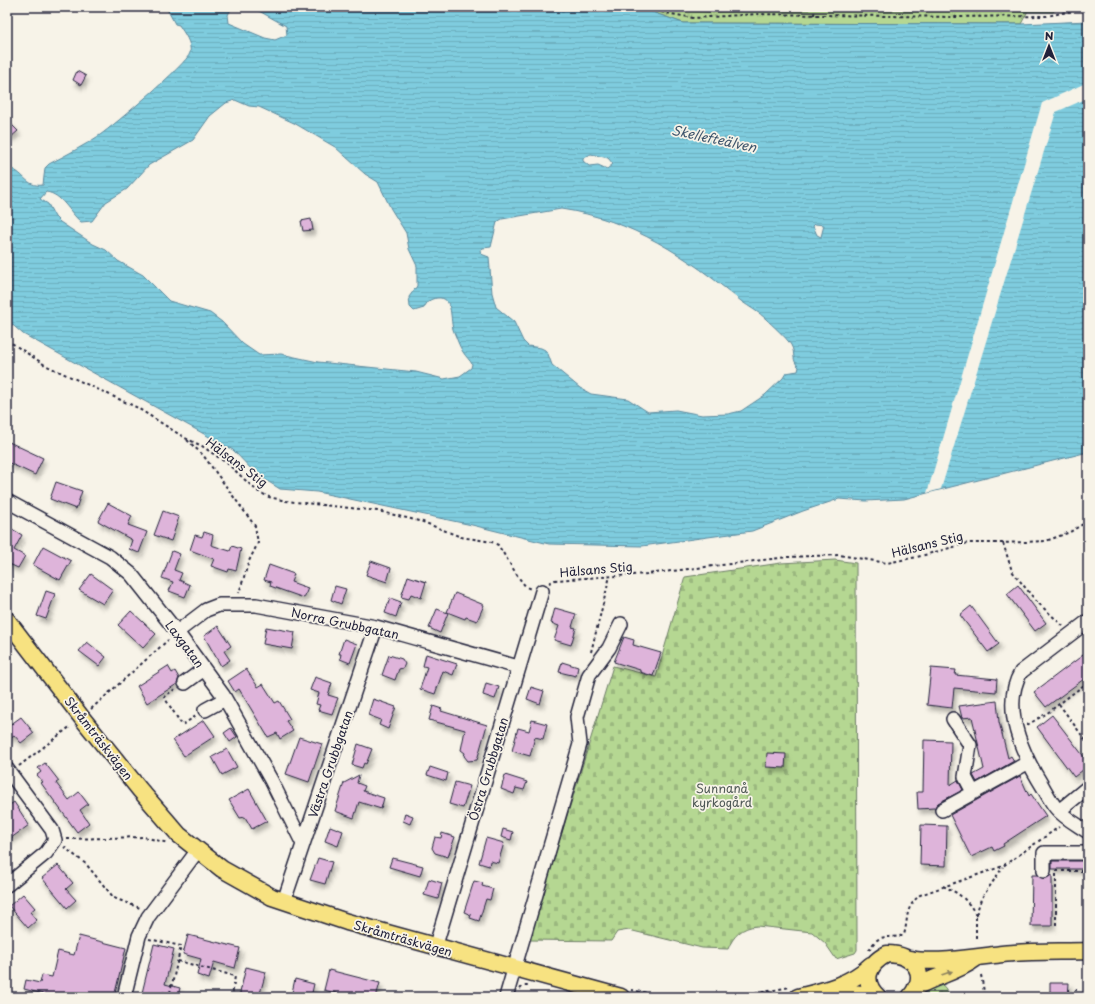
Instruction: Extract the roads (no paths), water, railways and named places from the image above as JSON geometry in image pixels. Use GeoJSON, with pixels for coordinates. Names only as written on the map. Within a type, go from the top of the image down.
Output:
{"type":"FeatureCollection","features":[{"type":"Feature","properties":{"kind":"main road","name":"Skråmträskvägen"},"geometry":{"type":"LineString","coordinates":[[7,620],[82,718],[140,790],[179,835],[222,869],[272,897],[347,922],[435,948],[513,967],[621,997]]}},
{"type":"Feature","properties":{"kind":"main road"},"geometry":{"type":"LineString","coordinates":[[869,960],[887,954],[896,954],[920,961],[976,958],[1003,954],[1088,951]]}},
{"type":"Feature","properties":{"kind":"main road"},"geometry":{"type":"LineString","coordinates":[[913,992],[943,974],[966,966],[976,958]]}},
{"type":"Feature","properties":{"kind":"main road"},"geometry":{"type":"LineString","coordinates":[[910,959],[916,966],[918,974],[913,992]]}},
{"type":"Feature","properties":{"kind":"main road"},"geometry":{"type":"LineString","coordinates":[[830,990],[865,972],[869,960]]}},
{"type":"Feature","properties":{"kind":"main road"},"geometry":{"type":"LineString","coordinates":[[869,960],[869,983],[871,990],[878,997]]}},
{"type":"Feature","properties":{"kind":"main road"},"geometry":{"type":"LineString","coordinates":[[796,991],[830,990],[878,997]]}},
{"type":"Feature","properties":{"kind":"street","name":"Laxgatan"},"geometry":{"type":"LineString","coordinates":[[7,500],[110,557],[131,574],[177,632],[225,699],[271,780],[303,844]]}},
{"type":"Feature","properties":{"kind":"street","name":"Östra Grubbgatan"},"geometry":{"type":"LineString","coordinates":[[435,948],[542,591]]}},
{"type":"Feature","properties":{"kind":"street","name":"Norra Grubbgatan"},"geometry":{"type":"LineString","coordinates":[[177,632],[206,610],[219,605],[256,605],[376,627],[518,667]]}},
{"type":"Feature","properties":{"kind":"street"},"geometry":{"type":"LineString","coordinates":[[512,995],[513,967],[580,744],[577,717],[582,696],[589,675],[609,648],[621,624]]}},
{"type":"Feature","properties":{"kind":"street"},"geometry":{"type":"LineString","coordinates":[[1087,624],[1021,672],[1014,683],[1013,715],[1021,747],[1058,811],[1088,832]]}},
{"type":"Feature","properties":{"kind":"street","name":"Västra Grubbgatan"},"geometry":{"type":"LineString","coordinates":[[284,901],[376,627]]}},
{"type":"Feature","properties":{"kind":"street"},"geometry":{"type":"LineString","coordinates":[[185,683],[204,670]]}},
{"type":"Feature","properties":{"kind":"street"},"geometry":{"type":"LineString","coordinates":[[205,710],[225,699]]}},
{"type":"Feature","properties":{"kind":"street"},"geometry":{"type":"LineString","coordinates":[[953,719],[970,745],[965,777],[973,792]]}},
{"type":"Feature","properties":{"kind":"street"},"geometry":{"type":"LineString","coordinates":[[942,810],[1029,762]]}},
{"type":"Feature","properties":{"kind":"street"},"geometry":{"type":"LineString","coordinates":[[7,885],[46,853],[55,840],[52,830],[9,771]]}},
{"type":"Feature","properties":{"kind":"street"},"geometry":{"type":"LineString","coordinates":[[1058,811],[1088,787]]}},
{"type":"Feature","properties":{"kind":"street"},"geometry":{"type":"LineString","coordinates":[[124,997],[139,936],[151,913],[198,850]]}},
{"type":"Feature","properties":{"kind":"street"},"geometry":{"type":"LineString","coordinates":[[1050,871],[1044,853],[1088,853]]}},
{"type":"Feature","properties":{"kind":"water","name":"Skellefteälven"},"geometry":{"type":"Polygon","coordinates":[[[166,7],[232,7],[228,15],[229,23],[265,38],[275,40],[287,35],[286,26],[259,11],[247,7],[638,7],[683,23],[1021,24],[1088,21],[1088,452],[904,499],[866,501],[839,499],[752,531],[642,546],[549,544],[472,525],[317,492],[280,489],[256,474],[233,450],[23,334],[7,320],[7,168],[13,169],[32,184],[43,185],[45,168],[49,164],[100,135],[133,108],[164,81],[190,53],[190,46],[187,38],[179,25],[175,24],[166,7]],[[235,100],[226,103],[210,116],[193,140],[149,165],[127,189],[106,202],[92,221],[81,222],[57,196],[52,193],[46,192],[40,199],[48,204],[55,217],[60,222],[93,244],[106,250],[118,261],[143,275],[169,301],[210,313],[222,322],[243,344],[259,355],[281,354],[318,362],[416,372],[444,379],[460,376],[471,368],[472,364],[464,354],[454,332],[447,301],[443,298],[432,299],[427,302],[424,308],[414,311],[410,307],[409,297],[417,286],[417,266],[409,249],[406,233],[391,209],[378,182],[365,174],[335,147],[294,123],[259,107],[249,106],[235,100]],[[591,154],[583,158],[583,161],[589,166],[598,165],[607,169],[613,164],[608,158],[591,154]],[[561,209],[502,219],[497,222],[491,247],[480,250],[481,254],[489,257],[492,293],[496,307],[514,322],[523,341],[528,346],[545,350],[552,365],[580,388],[591,394],[628,399],[648,412],[676,410],[702,415],[728,414],[741,411],[765,395],[783,378],[786,373],[798,371],[799,367],[795,362],[791,345],[763,316],[700,269],[657,242],[611,221],[587,214],[561,209]],[[815,224],[813,226],[817,235],[821,237],[824,225],[815,224]]]}},
{"type":"Feature","properties":{"kind":"park label","name":"Sunnanå kyrkogård"},"geometry":{"type":"Point","coordinates":[722,795]}}]}
